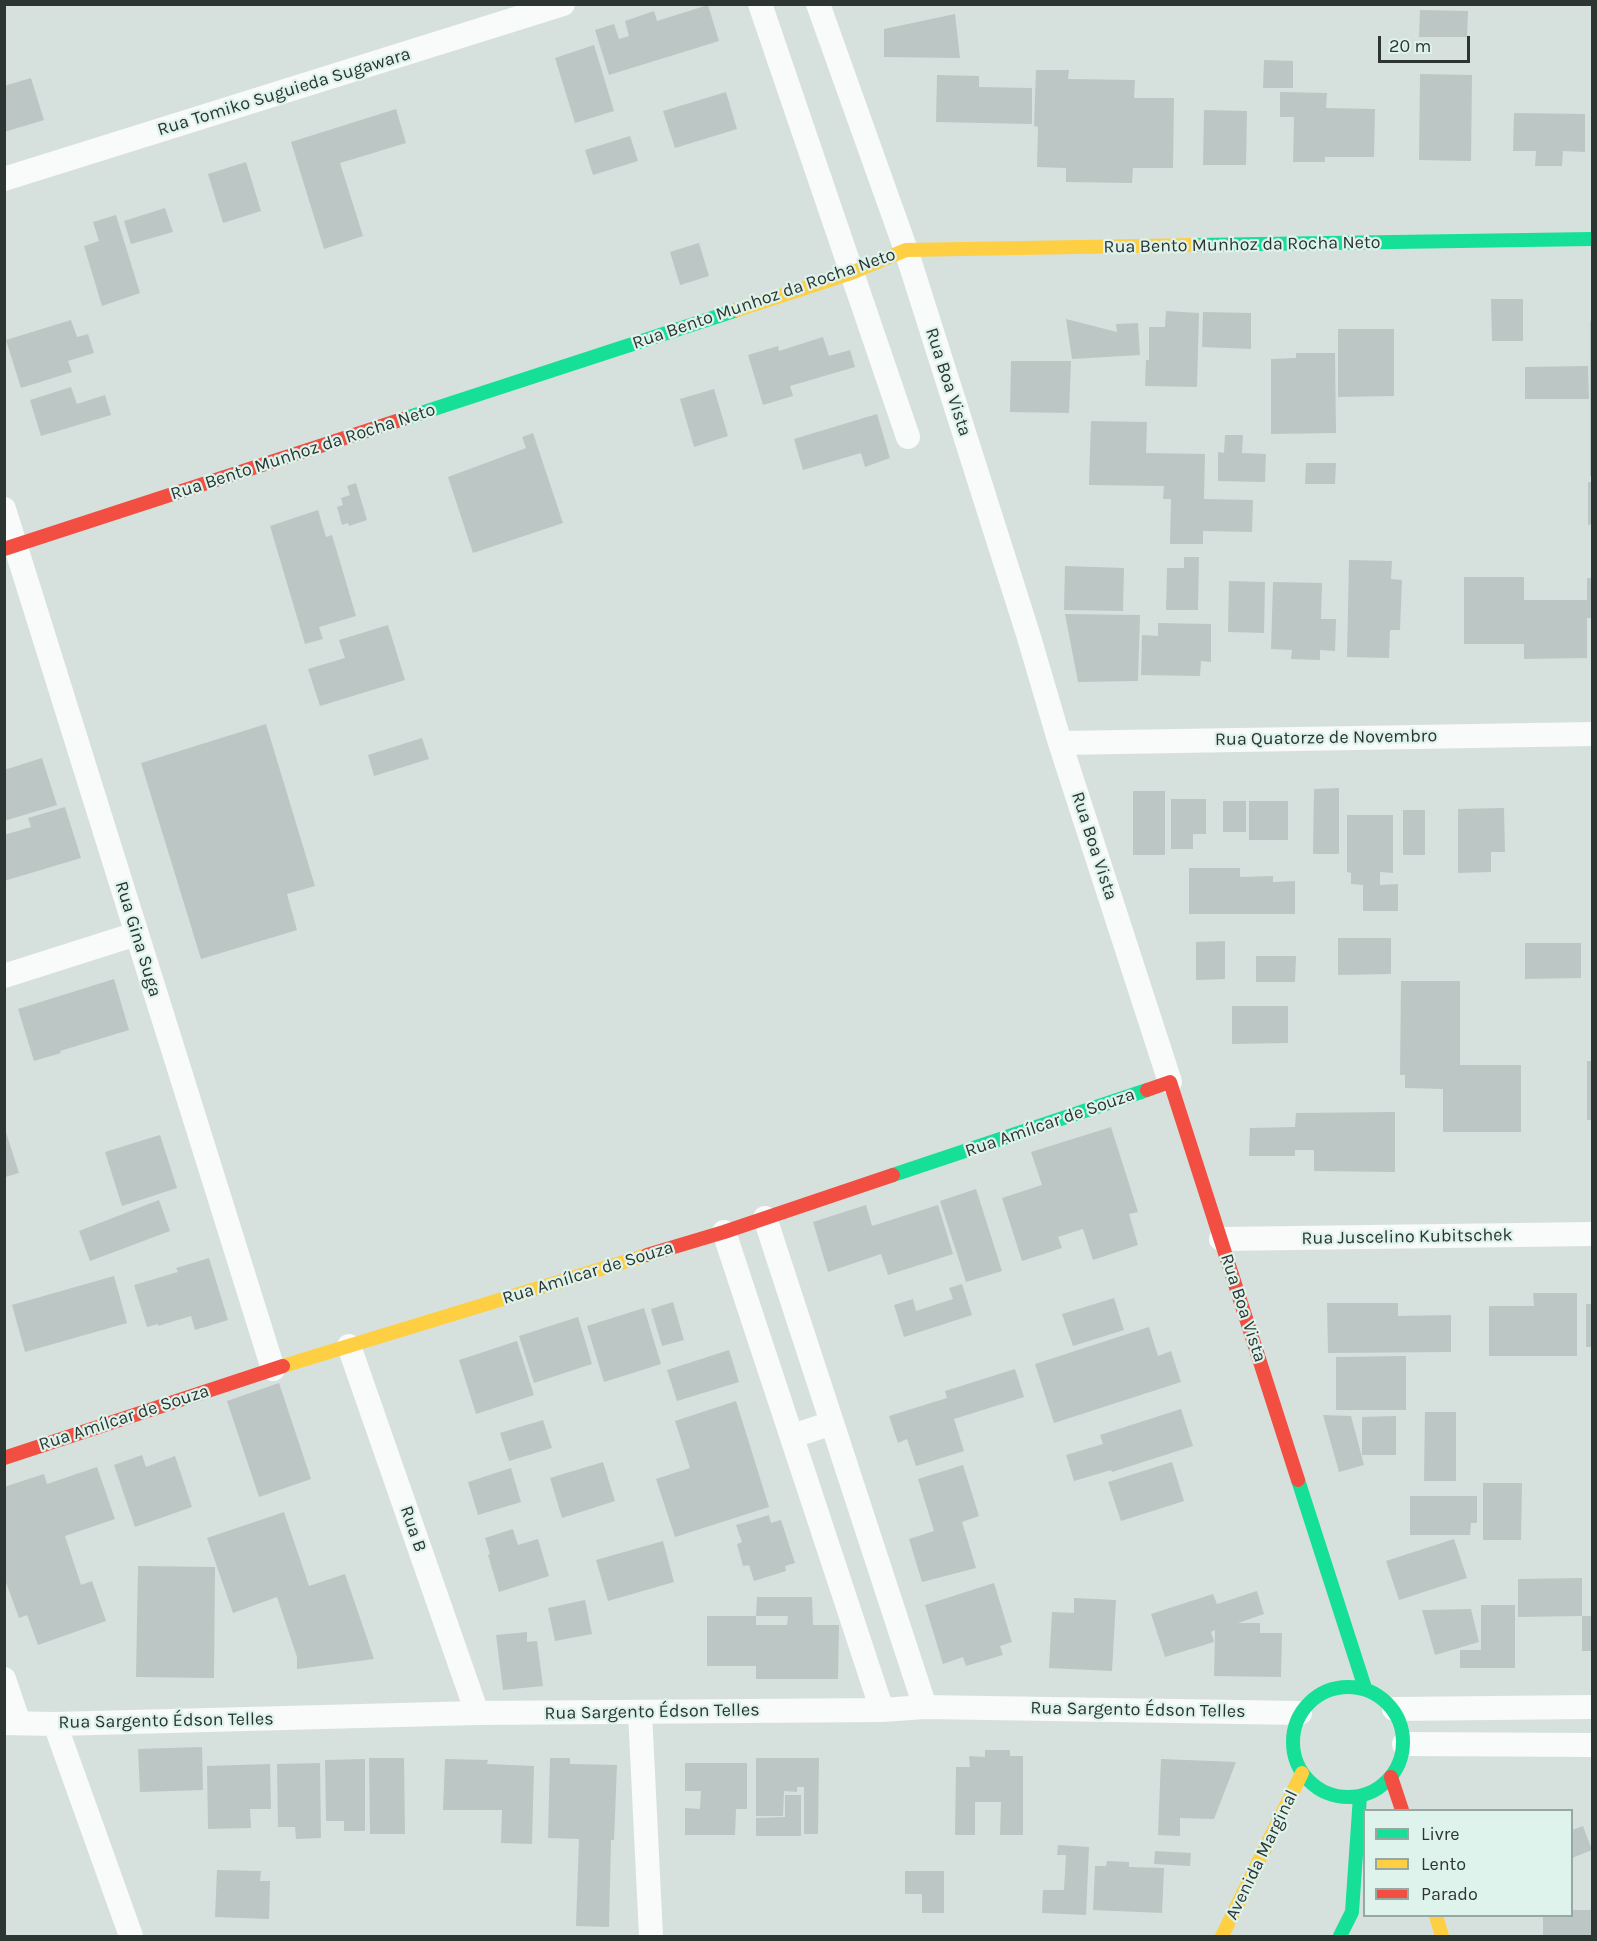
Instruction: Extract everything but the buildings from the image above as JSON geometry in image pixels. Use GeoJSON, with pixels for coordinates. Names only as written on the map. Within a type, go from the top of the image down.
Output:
{"type":"FeatureCollection","features":[{"type":"Feature","properties":{"kind":"street","name":"Rua Tomiko Suguieda Sugawara"},"geometry":{"type":"LineString","coordinates":[[4,179],[563,4]]}},
{"type":"Feature","properties":{"kind":"street"},"geometry":{"type":"LineString","coordinates":[[760,4],[908,437]]}},
{"type":"Feature","properties":{"kind":"street","name":"Rua Boa Vista"},"geometry":{"type":"LineString","coordinates":[[818,4],[906,250],[1060,742],[1365,1688]]}},
{"type":"Feature","properties":{"kind":"street","name":"Rua Bento Munhoz da Rocha Neto"},"geometry":{"type":"LineString","coordinates":[[11,547],[851,273],[906,250],[1593,239]]}},
{"type":"Feature","properties":{"kind":"street","name":"Rua Gina Suga"},"geometry":{"type":"LineString","coordinates":[[4,509],[11,547],[273,1369]]}},
{"type":"Feature","properties":{"kind":"street","name":"Rua Quatorze de Novembro"},"geometry":{"type":"LineString","coordinates":[[1060,742],[1593,734]]}},
{"type":"Feature","properties":{"kind":"street"},"geometry":{"type":"LineString","coordinates":[[4,976],[136,934]]}},
{"type":"Feature","properties":{"kind":"street","name":"Rua Amílcar de Souza"},"geometry":{"type":"LineString","coordinates":[[4,1458],[273,1369],[724,1232],[1170,1082]]}},
{"type":"Feature","properties":{"kind":"street"},"geometry":{"type":"LineString","coordinates":[[765,1218],[925,1707]]}},
{"type":"Feature","properties":{"kind":"street"},"geometry":{"type":"LineString","coordinates":[[724,1232],[882,1710]]}},
{"type":"Feature","properties":{"kind":"street","name":"Rua Juscelino Kubitschek"},"geometry":{"type":"LineString","coordinates":[[1221,1239],[1593,1234]]}},
{"type":"Feature","properties":{"kind":"street","name":"Rua B"},"geometry":{"type":"LineString","coordinates":[[349,1346],[477,1713]]}},
{"type":"Feature","properties":{"kind":"street"},"geometry":{"type":"LineString","coordinates":[[793,1436],[832,1422]]}},
{"type":"Feature","properties":{"kind":"street"},"geometry":{"type":"LineString","coordinates":[[4,1679],[12,1723]]}},
{"type":"Feature","properties":{"kind":"street"},"geometry":{"type":"LineString","coordinates":[[1347,1686],[1365,1688],[1381,1696],[1394,1709],[1401,1726],[1404,1744],[1400,1761],[1391,1777],[1377,1789],[1360,1796],[1341,1797],[1323,1792],[1308,1782],[1298,1767],[1292,1749],[1293,1730],[1300,1713],[1313,1698],[1329,1689],[1347,1686]]}},
{"type":"Feature","properties":{"kind":"street","name":"Rua Sargento Édson Telles"},"geometry":{"type":"LineString","coordinates":[[12,1723],[55,1724],[477,1713],[882,1710],[925,1707],[1300,1713]]}},
{"type":"Feature","properties":{"kind":"street"},"geometry":{"type":"LineString","coordinates":[[1394,1709],[1593,1707]]}},
{"type":"Feature","properties":{"kind":"street"},"geometry":{"type":"LineString","coordinates":[[640,1712],[651,1936]]}},
{"type":"Feature","properties":{"kind":"street"},"geometry":{"type":"LineString","coordinates":[[55,1724],[131,1936]]}},
{"type":"Feature","properties":{"kind":"street"},"geometry":{"type":"LineString","coordinates":[[1404,1744],[1593,1745]]}},
{"type":"Feature","properties":{"kind":"street","name":"Avenida Marginal"},"geometry":{"type":"LineString","coordinates":[[1222,1936],[1302,1773]]}},
{"type":"Feature","properties":{"kind":"street"},"geometry":{"type":"LineString","coordinates":[[1391,1777],[1402,1809]]}},
{"type":"Feature","properties":{"kind":"street"},"geometry":{"type":"LineString","coordinates":[[1340,1936],[1352,1912],[1360,1796]]}},
{"type":"Feature","properties":{"kind":"street"},"geometry":{"type":"LineString","coordinates":[[1436,1917],[1442,1936]]}},
{"type":"Feature","properties":{"kind":"traffic: fast"},"geometry":{"type":"LineString","coordinates":[[1195,245],[1592,239]]}},
{"type":"Feature","properties":{"kind":"traffic: fast"},"geometry":{"type":"LineString","coordinates":[[403,419],[737,310]]}},
{"type":"Feature","properties":{"kind":"traffic: fast"},"geometry":{"type":"LineString","coordinates":[[893,1175],[1147,1090]]}},
{"type":"Feature","properties":{"kind":"traffic: fast"},"geometry":{"type":"LineString","coordinates":[[1298,1480],[1365,1688]]}},
{"type":"Feature","properties":{"kind":"traffic: fast"},"geometry":{"type":"LineString","coordinates":[[1348,1687],[1369,1691],[1387,1703],[1399,1721],[1403,1742],[1399,1763],[1387,1781],[1369,1793],[1348,1797],[1327,1793],[1309,1781],[1297,1763],[1293,1742],[1297,1721],[1309,1703],[1327,1691],[1348,1687]]}},
{"type":"Feature","properties":{"kind":"traffic: fast"},"geometry":{"type":"LineString","coordinates":[[1340,1936],[1352,1912],[1360,1796]]}},
{"type":"Feature","properties":{"kind":"traffic: slow"},"geometry":{"type":"LineString","coordinates":[[737,310],[851,273],[906,250],[1195,245]]}},
{"type":"Feature","properties":{"kind":"traffic: slow"},"geometry":{"type":"LineString","coordinates":[[283,1366],[647,1255]]}},
{"type":"Feature","properties":{"kind":"traffic: slow"},"geometry":{"type":"LineString","coordinates":[[1222,1936],[1302,1773]]}},
{"type":"Feature","properties":{"kind":"traffic: slow"},"geometry":{"type":"LineString","coordinates":[[1436,1917],[1442,1936]]}},
{"type":"Feature","properties":{"kind":"traffic: jam"},"geometry":{"type":"LineString","coordinates":[[4,549],[403,419]]}},
{"type":"Feature","properties":{"kind":"traffic: jam"},"geometry":{"type":"LineString","coordinates":[[1147,1090],[1170,1082],[1298,1480]]}},
{"type":"Feature","properties":{"kind":"traffic: jam"},"geometry":{"type":"LineString","coordinates":[[647,1255],[724,1232],[893,1175]]}},
{"type":"Feature","properties":{"kind":"traffic: jam"},"geometry":{"type":"LineString","coordinates":[[4,1458],[283,1366]]}},
{"type":"Feature","properties":{"kind":"traffic: jam"},"geometry":{"type":"LineString","coordinates":[[1391,1777],[1402,1809]]}}]}
